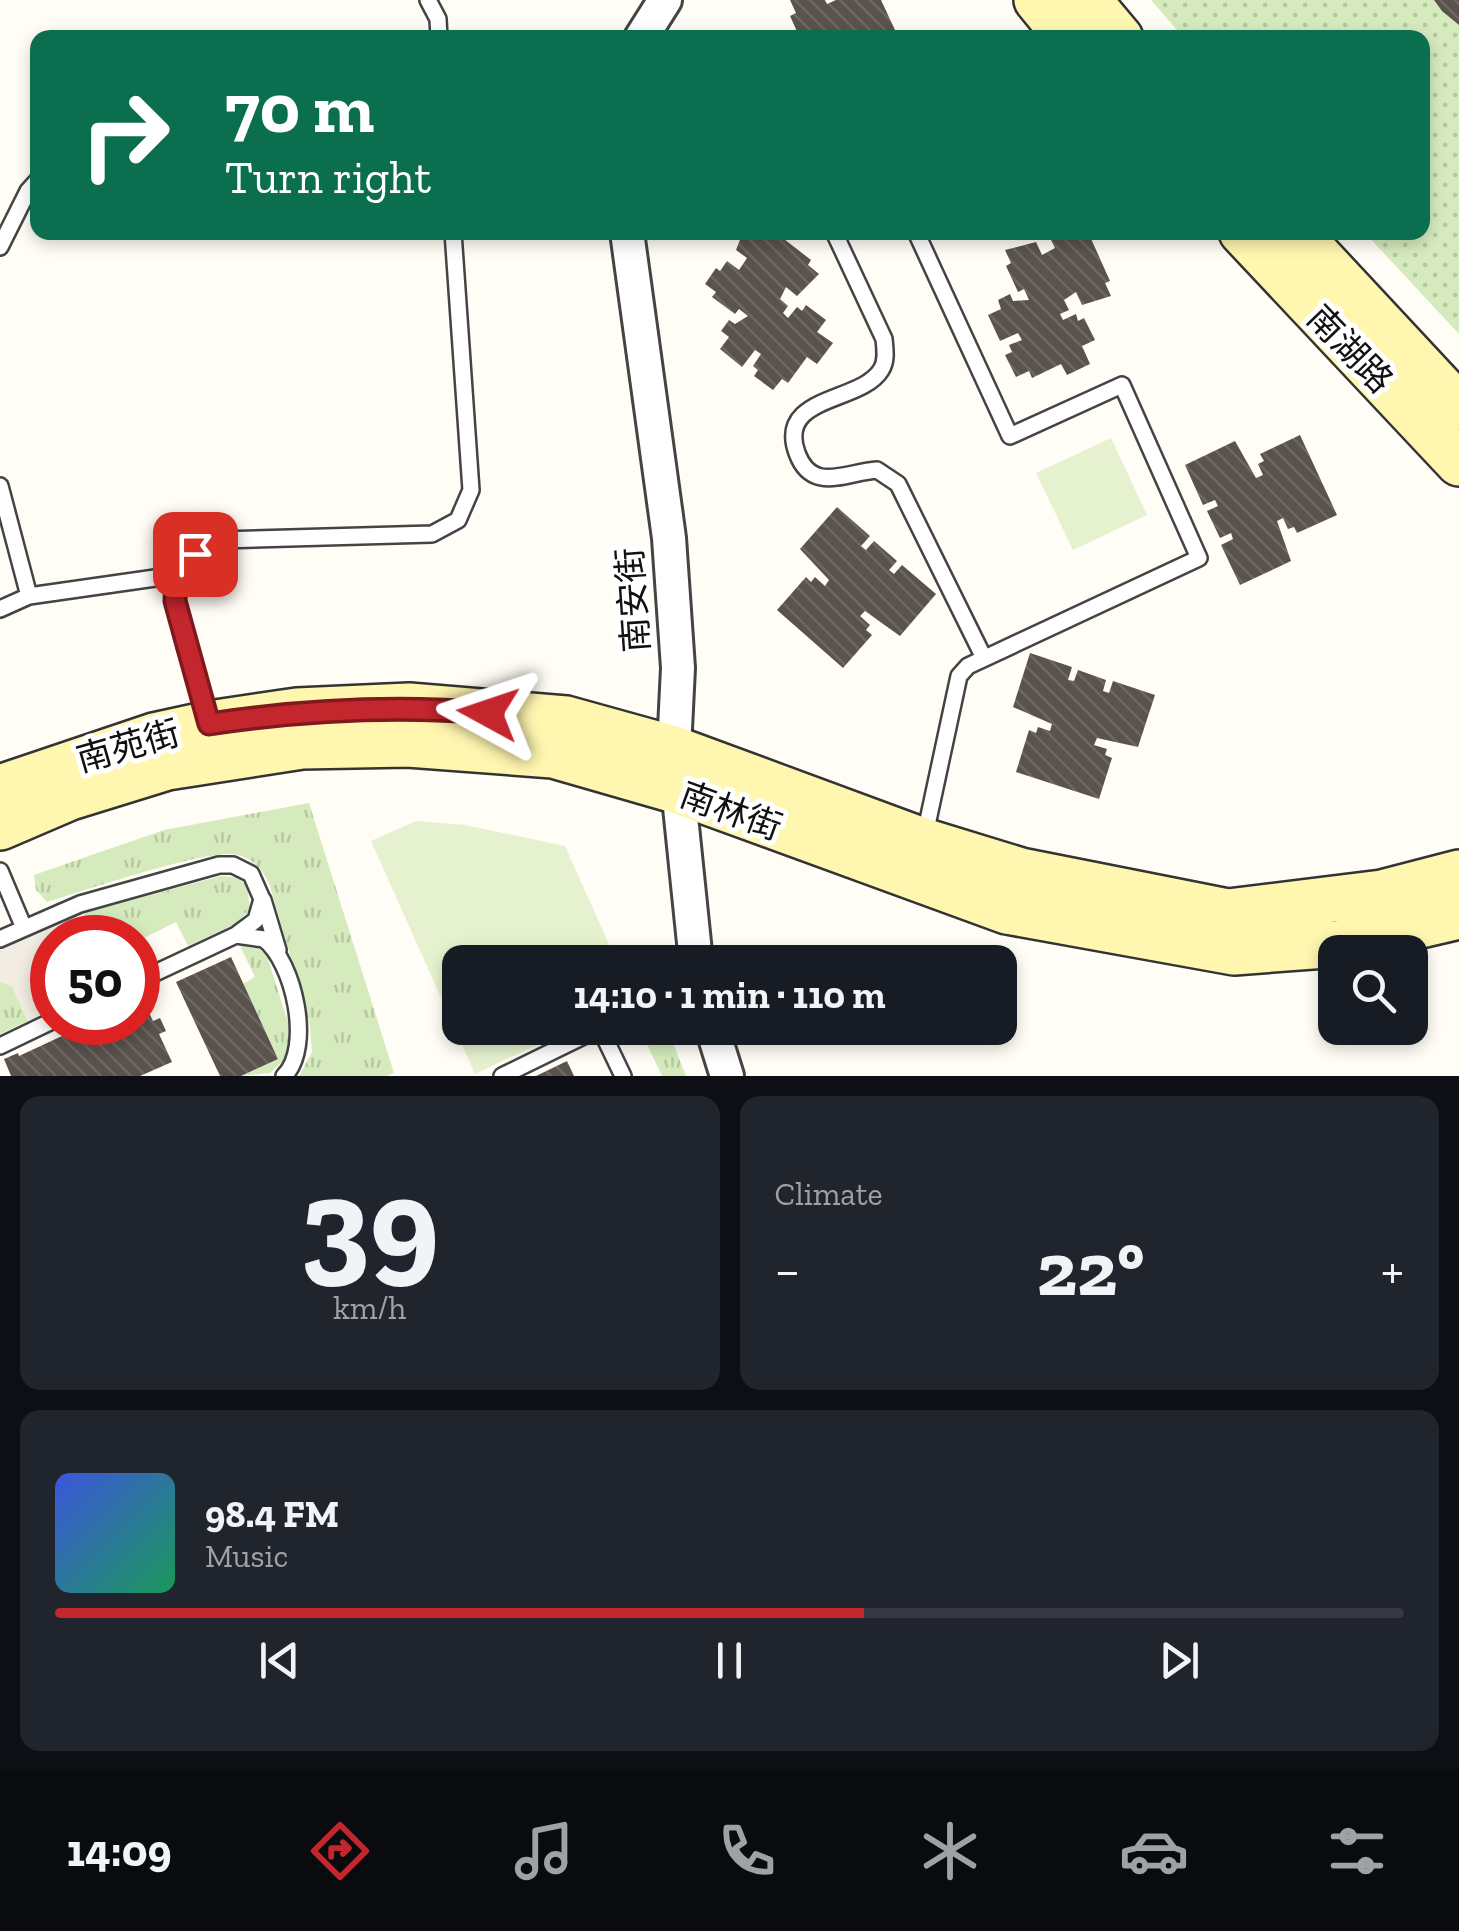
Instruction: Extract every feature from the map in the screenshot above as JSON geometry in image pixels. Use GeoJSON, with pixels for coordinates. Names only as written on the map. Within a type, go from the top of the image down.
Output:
{"type":"FeatureCollection","features":[{"type":"Feature","properties":{"kind":"main road"},"geometry":{"type":"LineString","coordinates":[[1036,0],[1061,30]]}},
{"type":"Feature","properties":{"kind":"main road"},"geometry":{"type":"LineString","coordinates":[[1088,0],[1113,30]]}},
{"type":"Feature","properties":{"kind":"main road","name":"南湖路"},"geometry":{"type":"LineString","coordinates":[[1249,240],[1459,464]]}},
{"type":"Feature","properties":{"kind":"main road","name":"南湖路"},"geometry":{"type":"LineString","coordinates":[[1303,240],[1459,407]]}},
{"type":"Feature","properties":{"kind":"main road","name":"南苑街"},"geometry":{"type":"LineString","coordinates":[[0,788],[154,736],[209,724],[297,711],[409,706],[566,720],[676,770]]}},
{"type":"Feature","properties":{"kind":"main road","name":"南林街"},"geometry":{"type":"LineString","coordinates":[[0,828],[70,797],[167,767],[302,746],[408,744],[553,755],[676,770],[1021,871],[1228,912],[1382,893],[1459,873]]}},
{"type":"Feature","properties":{"kind":"main road","name":"南林街"},"geometry":{"type":"LineString","coordinates":[[676,770],[1006,911],[1234,952],[1340,944],[1459,916]]}},
{"type":"Feature","properties":{"kind":"street"},"geometry":{"type":"LineString","coordinates":[[646,30],[665,0]]}},
{"type":"Feature","properties":{"kind":"street","name":"南安街"},"geometry":{"type":"LineString","coordinates":[[628,240],[669,538],[678,668],[676,770],[694,945]]}},
{"type":"Feature","properties":{"kind":"street"},"geometry":{"type":"LineString","coordinates":[[718,1045],[728,1076]]}},
{"type":"Feature","properties":{"kind":"lane"},"geometry":{"type":"LineString","coordinates":[[428,0],[438,19],[439,30]]}},
{"type":"Feature","properties":{"kind":"lane"},"geometry":{"type":"LineString","coordinates":[[0,247],[30,194]]}},
{"type":"Feature","properties":{"kind":"lane"},"geometry":{"type":"LineString","coordinates":[[0,609],[29,596],[176,575],[195,554],[221,540],[432,534],[458,520],[471,490],[454,240]]}},
{"type":"Feature","properties":{"kind":"lane"},"geometry":{"type":"LineString","coordinates":[[838,240],[884,339],[885,355],[881,370],[868,382],[810,408],[801,417],[795,431],[798,454],[815,476],[827,480],[877,470],[898,484],[984,658]]}},
{"type":"Feature","properties":{"kind":"lane"},"geometry":{"type":"LineString","coordinates":[[920,240],[1010,436],[1122,385],[1199,558],[984,658],[959,676],[924,841]]}},
{"type":"Feature","properties":{"kind":"lane"},"geometry":{"type":"LineString","coordinates":[[0,486],[29,596]]}},
{"type":"Feature","properties":{"kind":"lane"},"geometry":{"type":"LineString","coordinates":[[176,575],[175,601],[209,724]]}},
{"type":"Feature","properties":{"kind":"lane"},"geometry":{"type":"LineString","coordinates":[[0,939],[80,904],[226,864],[250,874],[260,891],[302,1036],[298,1058],[284,1076]]}},
{"type":"Feature","properties":{"kind":"lane"},"geometry":{"type":"LineString","coordinates":[[0,871],[24,928]]}},
{"type":"Feature","properties":{"kind":"lane"},"geometry":{"type":"LineString","coordinates":[[160,971],[236,935],[256,920],[260,891]]}},
{"type":"Feature","properties":{"kind":"lane"},"geometry":{"type":"LineString","coordinates":[[236,935],[260,936],[280,957]]}},
{"type":"Feature","properties":{"kind":"lane"},"geometry":{"type":"LineString","coordinates":[[502,1076],[600,1028],[623,1076]]}},
{"type":"Feature","properties":{"kind":"lane"},"geometry":{"type":"LineString","coordinates":[[0,1046],[30,1032]]}},
{"type":"Feature","properties":{"kind":"green space"},"geometry":{"type":"Polygon","coordinates":[[[1151,0],[1459,0],[1459,334],[1372,240],[1430,240],[1430,30],[1177,30],[1151,0]]]}},
{"type":"Feature","properties":{"kind":"green space"},"geometry":{"type":"Polygon","coordinates":[[[1111,438],[1147,515],[1073,550],[1036,473],[1111,438]]]}},
{"type":"Feature","properties":{"kind":"green space"},"geometry":{"type":"Polygon","coordinates":[[[309,803],[394,1073],[387,1076],[299,1076],[312,1052],[310,1025],[270,886],[249,859],[223,854],[202,858],[47,902],[36,890],[34,875],[164,830],[309,803]]]}},
{"type":"Feature","properties":{"kind":"green space"},"geometry":{"type":"Polygon","coordinates":[[[416,821],[465,825],[565,846],[609,945],[442,945],[442,1000],[371,841],[416,821]]]}},
{"type":"Feature","properties":{"kind":"green space"},"geometry":{"type":"Polygon","coordinates":[[[221,876],[235,877],[247,885],[250,909],[237,923],[188,946],[176,922],[160,930],[160,915],[84,913],[221,876]]]}},
{"type":"Feature","properties":{"kind":"green space"},"geometry":{"type":"Polygon","coordinates":[[[240,946],[258,948],[267,956],[291,1032],[287,1057],[270,1073],[241,1076],[278,1058],[243,984],[255,977],[240,946]]]}},
{"type":"Feature","properties":{"kind":"green space"},"geometry":{"type":"Polygon","coordinates":[[[0,982],[12,986],[28,1021],[0,1034],[0,982]]]}},
{"type":"Feature","properties":{"kind":"green space"},"geometry":{"type":"Polygon","coordinates":[[[462,1045],[537,1045],[475,1074],[462,1045]]]}},
{"type":"Feature","properties":{"kind":"green space"},"geometry":{"type":"Polygon","coordinates":[[[647,1045],[674,1045],[686,1076],[662,1076],[647,1045]]]}},
{"type":"Feature","properties":{"kind":"shaded area"},"geometry":{"type":"Polygon","coordinates":[[[30,937],[28,1021],[12,986],[0,982],[0,950],[30,937]]]}},
{"type":"Feature","properties":{"kind":"building"},"geometry":{"type":"Polygon","coordinates":[[[790,0],[825,0],[827,4],[836,0],[881,0],[895,30],[796,30],[790,16],[796,13],[790,0]]]}},
{"type":"Feature","properties":{"kind":"building"},"geometry":{"type":"Polygon","coordinates":[[[1434,0],[1459,0],[1459,25],[1442,11],[1434,0]]]}},
{"type":"Feature","properties":{"kind":"building"},"geometry":{"type":"Polygon","coordinates":[[[740,240],[785,240],[811,260],[808,265],[819,274],[797,296],[786,287],[780,299],[788,306],[783,313],[788,318],[797,307],[802,311],[806,305],[826,320],[817,332],[833,343],[817,364],[807,357],[788,383],[782,379],[773,390],[754,376],[758,370],[753,366],[761,354],[755,350],[742,367],[720,349],[729,337],[721,331],[729,320],[735,324],[748,316],[739,309],[735,314],[712,297],[716,292],[705,284],[716,268],[720,271],[727,261],[739,270],[747,258],[736,250],[740,240]]]}},
{"type":"Feature","properties":{"kind":"building"},"geometry":{"type":"Polygon","coordinates":[[[1051,240],[1092,240],[1110,281],[1105,283],[1111,296],[1082,305],[1076,292],[1064,300],[1069,310],[1060,314],[1063,320],[1076,314],[1078,321],[1084,318],[1095,340],[1082,346],[1090,364],[1067,375],[1061,364],[1032,378],[1029,371],[1016,377],[1005,355],[1012,352],[1009,345],[1022,340],[1018,333],[1000,341],[988,315],[1001,309],[998,300],[1010,294],[1013,301],[1029,300],[1024,289],[1018,292],[1006,266],[1011,263],[1005,250],[1036,242],[1042,255],[1055,248],[1051,240]]]}},
{"type":"Feature","properties":{"kind":"building"},"geometry":{"type":"Polygon","coordinates":[[[1300,435],[1337,515],[1297,533],[1294,527],[1288,529],[1283,518],[1277,521],[1291,561],[1240,585],[1221,545],[1233,539],[1231,533],[1220,538],[1207,511],[1218,506],[1215,500],[1203,505],[1185,465],[1235,441],[1256,478],[1263,475],[1258,464],[1264,461],[1260,454],[1300,435]]]}},
{"type":"Feature","properties":{"kind":"building"},"geometry":{"type":"Polygon","coordinates":[[[837,507],[870,536],[861,546],[866,550],[874,541],[897,561],[889,570],[894,574],[902,565],[936,594],[900,636],[865,611],[860,616],[870,625],[866,630],[872,635],[843,668],[777,610],[806,577],[811,582],[815,577],[825,586],[829,580],[800,549],[837,507]]]}},
{"type":"Feature","properties":{"kind":"building"},"geometry":{"type":"Polygon","coordinates":[[[1030,653],[1072,667],[1068,680],[1074,681],[1078,670],[1106,680],[1103,691],[1109,693],[1113,681],[1155,695],[1138,747],[1097,738],[1094,745],[1107,749],[1105,755],[1112,758],[1099,799],[1016,772],[1029,730],[1036,733],[1038,727],[1050,731],[1052,724],[1013,707],[1030,653]]]}},
{"type":"Feature","properties":{"kind":"building"},"geometry":{"type":"Polygon","coordinates":[[[231,957],[278,1059],[241,1076],[220,1076],[176,982],[231,957]]]}},
{"type":"Feature","properties":{"kind":"building"},"geometry":{"type":"Polygon","coordinates":[[[160,1036],[172,1062],[140,1076],[11,1076],[4,1059],[18,1053],[19,1056],[43,1045],[160,1045],[160,1036]]]}},
{"type":"Feature","properties":{"kind":"building"},"geometry":{"type":"Polygon","coordinates":[[[567,1061],[574,1076],[536,1076],[567,1061]]]}},
{"type":"Feature","properties":{"kind":"route"},"geometry":{"type":"LineString","coordinates":[[195,554],[176,575],[175,601],[209,724],[297,711],[409,706],[488,713]]}}]}
